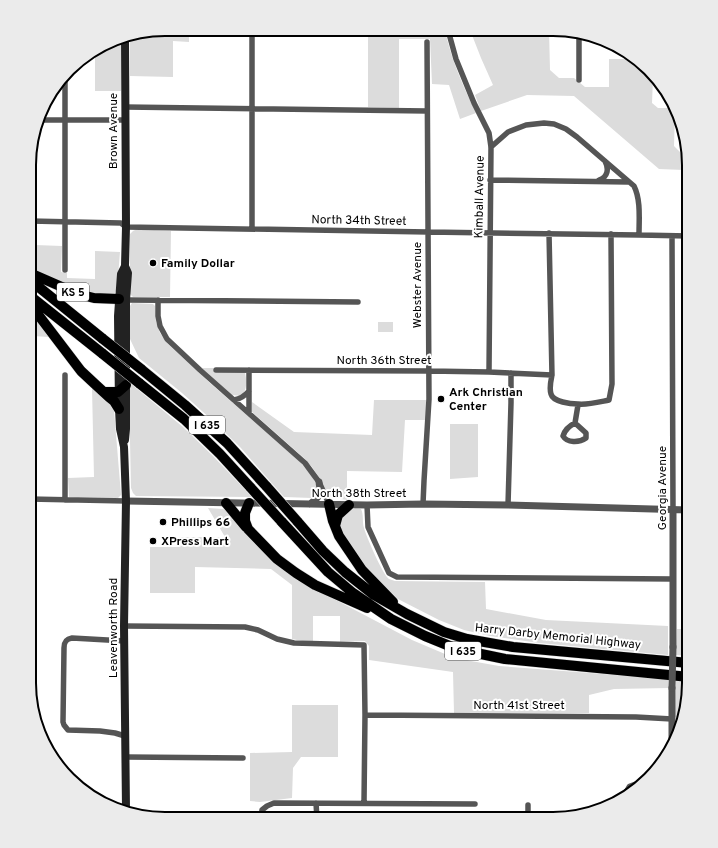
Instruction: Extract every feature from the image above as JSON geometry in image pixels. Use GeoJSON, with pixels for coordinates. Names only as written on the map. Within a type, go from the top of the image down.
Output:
{"type":"FeatureCollection","features":[{"type":"Feature","properties":{"kind":"highway","name":"KS 5"},"geometry":{"type":"LineString","coordinates":[[36,276],[78,294],[94,298],[123,300]]}},
{"type":"Feature","properties":{"kind":"highway","name":"Harry Darby Memorial Highway"},"geometry":{"type":"LineString","coordinates":[[36,285],[184,404],[227,443],[323,551],[345,572],[374,595],[407,614],[444,632],[467,639],[518,647],[682,662]]}},
{"type":"Feature","properties":{"kind":"highway","name":"I 635"},"geometry":{"type":"LineString","coordinates":[[36,301],[184,420],[220,454],[328,572],[353,593],[391,620],[457,650],[504,660],[682,675]]}},
{"type":"Feature","properties":{"kind":"highway"},"geometry":{"type":"LineString","coordinates":[[36,312],[81,371],[114,401],[119,409]]}},
{"type":"Feature","properties":{"kind":"highway"},"geometry":{"type":"LineString","coordinates":[[104,392],[118,392],[126,385]]}},
{"type":"Feature","properties":{"kind":"highway"},"geometry":{"type":"LineString","coordinates":[[226,503],[248,530],[277,559],[316,585],[391,620]]}},
{"type":"Feature","properties":{"kind":"highway"},"geometry":{"type":"LineString","coordinates":[[248,530],[245,521],[245,513],[249,503]]}},
{"type":"Feature","properties":{"kind":"highway"},"geometry":{"type":"LineString","coordinates":[[329,504],[339,536],[362,570],[407,614]]}},
{"type":"Feature","properties":{"kind":"highway"},"geometry":{"type":"LineString","coordinates":[[335,526],[338,515],[350,505]]}},
{"type":"Feature","properties":{"kind":"main road","name":"Brown Avenue"},"geometry":{"type":"LineString","coordinates":[[126,42],[126,227]]}},
{"type":"Feature","properties":{"kind":"main road","name":"Leavenworth Road"},"geometry":{"type":"LineString","coordinates":[[126,227],[124,266],[121,274],[126,385],[126,429],[124,446],[126,502],[124,626],[126,806]]}},
{"type":"Feature","properties":{"kind":"main road","name":"Leavenworth Road"},"geometry":{"type":"LineString","coordinates":[[123,300],[118,392],[120,429],[124,446]]}},
{"type":"Feature","properties":{"kind":"street"},"geometry":{"type":"LineString","coordinates":[[252,36],[252,228]]}},
{"type":"Feature","properties":{"kind":"street","name":"Kimball Avenue"},"geometry":{"type":"LineString","coordinates":[[450,36],[456,59],[474,103],[489,133],[491,147],[489,372]]}},
{"type":"Feature","properties":{"kind":"street"},"geometry":{"type":"LineString","coordinates":[[579,80],[580,39]]}},
{"type":"Feature","properties":{"kind":"street","name":"Webster Avenue"},"geometry":{"type":"LineString","coordinates":[[424,504],[429,371],[427,42]]}},
{"type":"Feature","properties":{"kind":"street"},"geometry":{"type":"LineString","coordinates":[[64,270],[65,84]]}},
{"type":"Feature","properties":{"kind":"street"},"geometry":{"type":"LineString","coordinates":[[125,107],[427,111]]}},
{"type":"Feature","properties":{"kind":"street"},"geometry":{"type":"LineString","coordinates":[[44,120],[125,120]]}},
{"type":"Feature","properties":{"kind":"street"},"geometry":{"type":"LineString","coordinates":[[491,147],[508,132],[526,124],[554,124],[566,129],[634,186],[638,199],[639,235]]}},
{"type":"Feature","properties":{"kind":"street"},"geometry":{"type":"LineString","coordinates":[[597,181],[603,179],[607,174],[608,169],[605,161]]}},
{"type":"Feature","properties":{"kind":"street"},"geometry":{"type":"LineString","coordinates":[[490,180],[629,182]]}},
{"type":"Feature","properties":{"kind":"street","name":"North 34th Street"},"geometry":{"type":"LineString","coordinates":[[36,221],[120,223],[126,227],[682,236]]}},
{"type":"Feature","properties":{"kind":"street"},"geometry":{"type":"LineString","coordinates":[[549,233],[552,375],[550,393],[557,401],[578,404],[609,400],[612,384],[611,234]]}},
{"type":"Feature","properties":{"kind":"street","name":"Georgia Avenue"},"geometry":{"type":"LineString","coordinates":[[672,236],[672,732]]}},
{"type":"Feature","properties":{"kind":"street"},"geometry":{"type":"LineString","coordinates":[[123,300],[358,302]]}},
{"type":"Feature","properties":{"kind":"street"},"geometry":{"type":"LineString","coordinates":[[158,300],[158,316],[160,326],[167,339],[305,463],[319,482],[329,504]]}},
{"type":"Feature","properties":{"kind":"street","name":"North 36th Street"},"geometry":{"type":"LineString","coordinates":[[216,370],[429,371],[552,375]]}},
{"type":"Feature","properties":{"kind":"street"},"geometry":{"type":"LineString","coordinates":[[249,370],[249,413]]}},
{"type":"Feature","properties":{"kind":"street"},"geometry":{"type":"LineString","coordinates":[[508,505],[511,374]]}},
{"type":"Feature","properties":{"kind":"street"},"geometry":{"type":"LineString","coordinates":[[65,375],[65,500]]}},
{"type":"Feature","properties":{"kind":"street"},"geometry":{"type":"LineString","coordinates":[[234,400],[242,398],[249,392]]}},
{"type":"Feature","properties":{"kind":"street"},"geometry":{"type":"LineString","coordinates":[[575,423],[578,404]]}},
{"type":"Feature","properties":{"kind":"street"},"geometry":{"type":"LineString","coordinates":[[310,504],[318,498],[320,494],[319,482]]}},
{"type":"Feature","properties":{"kind":"street","name":"North 38th Street"},"geometry":{"type":"LineString","coordinates":[[36,499],[350,505],[508,505],[682,510]]}},
{"type":"Feature","properties":{"kind":"street"},"geometry":{"type":"LineString","coordinates":[[367,505],[368,527],[389,573],[397,577],[673,579]]}},
{"type":"Feature","properties":{"kind":"street"},"geometry":{"type":"LineString","coordinates":[[124,626],[246,627],[258,630],[277,639],[294,643],[364,645],[364,803]]}},
{"type":"Feature","properties":{"kind":"street"},"geometry":{"type":"LineString","coordinates":[[124,641],[72,638],[69,638],[66,641],[64,648],[63,722],[64,726],[68,730],[100,731],[125,736]]}},
{"type":"Feature","properties":{"kind":"street","name":"North 41st Street"},"geometry":{"type":"LineString","coordinates":[[365,715],[636,717],[672,719]]}},
{"type":"Feature","properties":{"kind":"street"},"geometry":{"type":"LineString","coordinates":[[126,757],[243,758]]}},
{"type":"Feature","properties":{"kind":"street"},"geometry":{"type":"LineString","coordinates":[[316,803],[317,812]]}},
{"type":"Feature","properties":{"kind":"street"},"geometry":{"type":"LineString","coordinates":[[262,812],[267,806],[274,804],[475,804]]}},
{"type":"Feature","properties":{"kind":"street"},"geometry":{"type":"LineString","coordinates":[[528,805],[528,812]]}},
{"type":"Feature","properties":{"kind":"shaded area"},"geometry":{"type":"Polygon","coordinates":[[[189,36],[189,42],[173,41],[173,77],[130,76],[130,41],[148,37],[189,36]]]}},
{"type":"Feature","properties":{"kind":"shaded area"},"geometry":{"type":"Polygon","coordinates":[[[368,36],[447,36],[458,72],[476,113],[460,119],[449,85],[432,84],[430,39],[399,39],[399,108],[368,107],[368,36]]]}},
{"type":"Feature","properties":{"kind":"shaded area"},"geometry":{"type":"Polygon","coordinates":[[[472,36],[549,36],[550,70],[559,78],[574,78],[585,87],[609,87],[609,59],[626,59],[638,68],[653,84],[652,103],[658,108],[668,108],[675,123],[674,146],[681,153],[682,170],[659,169],[574,96],[527,95],[481,111],[475,95],[493,85],[472,36]]]}},
{"type":"Feature","properties":{"kind":"shaded area"},"geometry":{"type":"Polygon","coordinates":[[[121,44],[121,91],[95,91],[95,57],[108,49],[121,44]]]}},
{"type":"Feature","properties":{"kind":"shaded area"},"geometry":{"type":"Polygon","coordinates":[[[137,229],[171,231],[170,297],[133,297],[130,294],[130,234],[137,229]]]}},
{"type":"Feature","properties":{"kind":"shaded area"},"geometry":{"type":"Polygon","coordinates":[[[36,245],[62,246],[61,272],[67,273],[67,278],[95,279],[95,251],[120,252],[117,289],[115,293],[110,296],[94,296],[36,271],[36,245]]]}},
{"type":"Feature","properties":{"kind":"shaded area"},"geometry":{"type":"Polygon","coordinates":[[[132,303],[153,304],[155,306],[156,322],[160,333],[168,344],[299,461],[310,473],[316,483],[316,493],[312,498],[284,497],[240,447],[213,421],[182,393],[139,358],[130,339],[130,306],[132,303]]]}},
{"type":"Feature","properties":{"kind":"shaded area"},"geometry":{"type":"Polygon","coordinates":[[[36,321],[49,337],[36,336],[36,321]]]}},
{"type":"Feature","properties":{"kind":"shaded area"},"geometry":{"type":"Polygon","coordinates":[[[378,322],[393,322],[393,332],[378,332],[378,322]]]}},
{"type":"Feature","properties":{"kind":"shaded area"},"geometry":{"type":"Polygon","coordinates":[[[202,368],[213,368],[214,372],[245,373],[246,386],[243,394],[241,396],[232,395],[202,368]]]}},
{"type":"Feature","properties":{"kind":"shaded area"},"geometry":{"type":"Polygon","coordinates":[[[130,383],[183,427],[252,497],[136,496],[131,488],[130,383]]]}},
{"type":"Feature","properties":{"kind":"shaded area"},"geometry":{"type":"Polygon","coordinates":[[[92,388],[109,403],[114,410],[121,495],[118,498],[69,497],[68,478],[94,477],[92,388]]]}},
{"type":"Feature","properties":{"kind":"shaded area"},"geometry":{"type":"Polygon","coordinates":[[[374,400],[426,400],[426,420],[405,420],[402,472],[347,471],[347,500],[329,496],[326,493],[321,480],[304,458],[252,412],[252,402],[294,432],[372,435],[374,400]]]}},
{"type":"Feature","properties":{"kind":"shaded area"},"geometry":{"type":"Polygon","coordinates":[[[450,424],[478,424],[478,477],[450,479],[450,424]]]}},
{"type":"Feature","properties":{"kind":"shaded area"},"geometry":{"type":"Polygon","coordinates":[[[208,508],[223,509],[229,512],[256,545],[296,579],[412,640],[445,654],[499,666],[668,679],[669,688],[614,689],[589,695],[589,713],[454,713],[453,672],[369,660],[369,646],[365,641],[340,642],[340,616],[313,616],[313,641],[292,639],[292,585],[271,569],[195,567],[195,593],[150,593],[150,547],[179,547],[179,537],[225,537],[208,508]]]}},
{"type":"Feature","properties":{"kind":"shaded area"},"geometry":{"type":"Polygon","coordinates":[[[355,508],[361,509],[363,526],[368,539],[379,563],[389,579],[395,581],[485,582],[486,609],[546,620],[668,626],[668,655],[539,643],[490,636],[464,630],[439,620],[394,597],[367,569],[342,532],[341,527],[341,520],[344,514],[355,508]]]}},
{"type":"Feature","properties":{"kind":"shaded area"},"geometry":{"type":"Polygon","coordinates":[[[677,629],[682,629],[682,655],[676,655],[677,629]]]}},
{"type":"Feature","properties":{"kind":"shaded area"},"geometry":{"type":"Polygon","coordinates":[[[676,681],[682,681],[680,708],[677,717],[675,717],[676,681]]]}},
{"type":"Feature","properties":{"kind":"shaded area"},"geometry":{"type":"Polygon","coordinates":[[[292,705],[338,705],[338,757],[301,757],[293,768],[292,798],[260,802],[250,801],[250,753],[292,752],[292,705]]]}},
{"type":"Feature","properties":{"kind":"place","name":"Family Dollar"},"geometry":{"type":"Point","coordinates":[153,263]}},
{"type":"Feature","properties":{"kind":"place","name":"Ark Christian Center"},"geometry":{"type":"Point","coordinates":[441,399]}},
{"type":"Feature","properties":{"kind":"place","name":"Phillips 66"},"geometry":{"type":"Point","coordinates":[163,522]}},
{"type":"Feature","properties":{"kind":"place","name":"XPress Mart"},"geometry":{"type":"Point","coordinates":[153,541]}}]}
